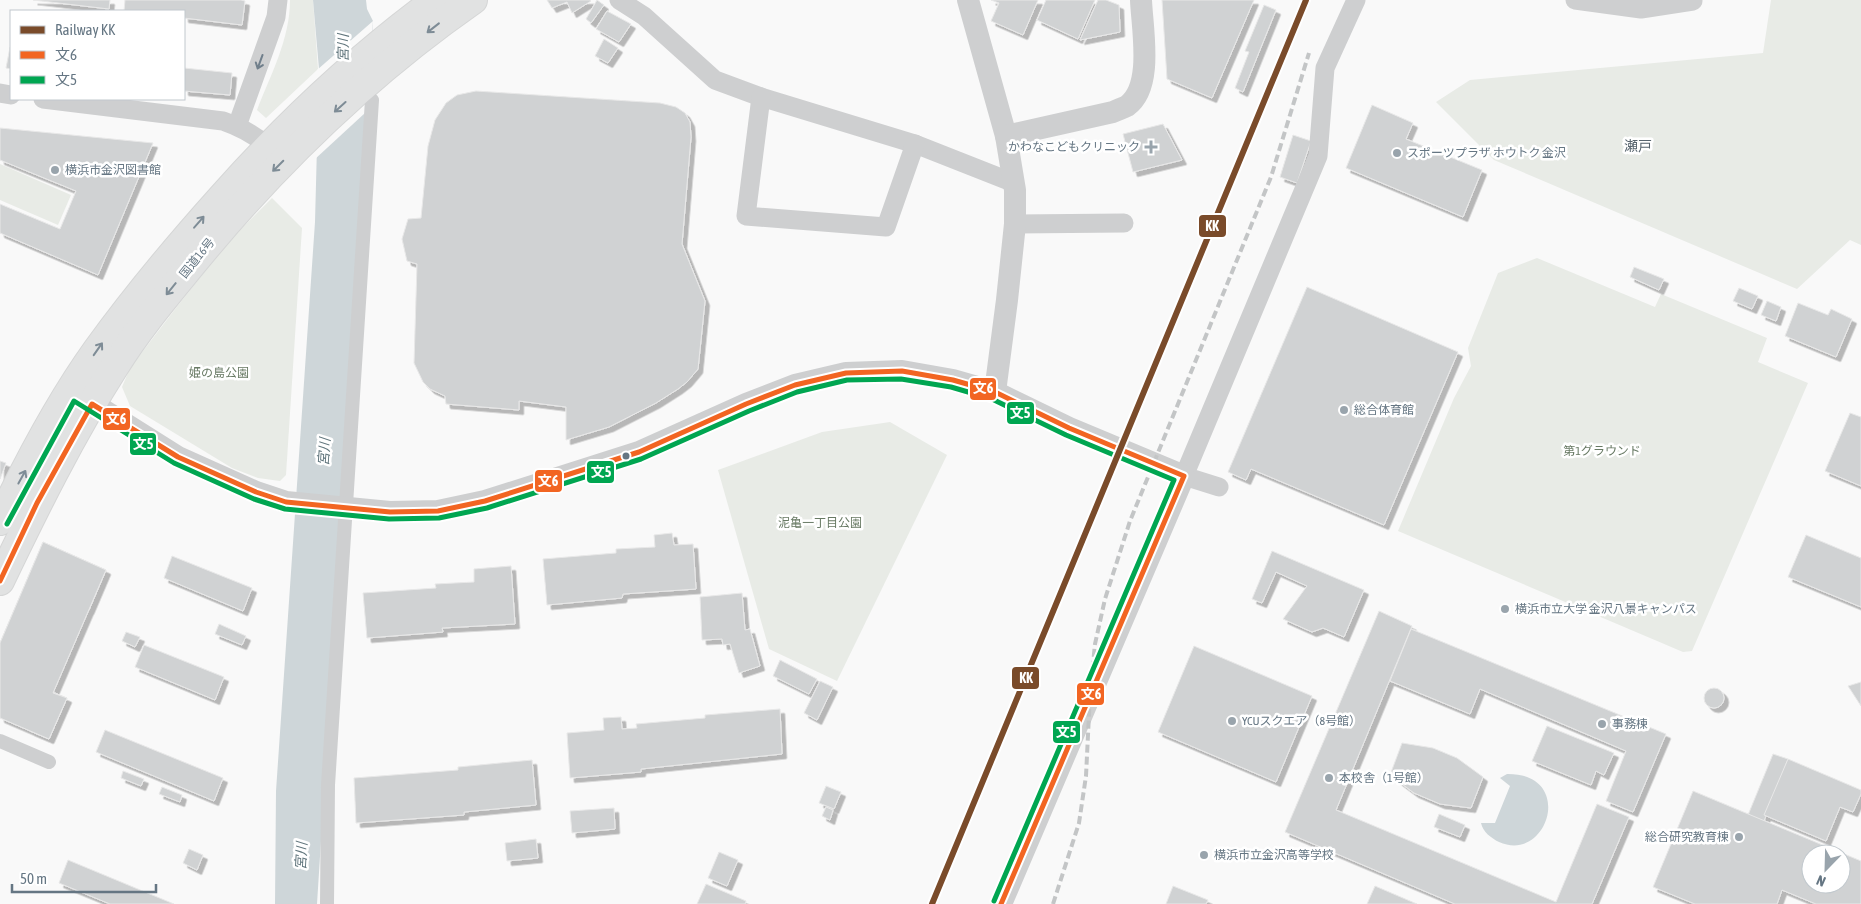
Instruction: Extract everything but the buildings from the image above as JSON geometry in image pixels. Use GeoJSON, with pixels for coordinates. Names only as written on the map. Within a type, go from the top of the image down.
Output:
{"type":"FeatureCollection","features":[{"type":"Feature","properties":{"kind":"highway","name":"国道16号"},"geometry":{"type":"LineString","coordinates":[[0,581],[37,503],[82,397],[96,351],[143,289],[198,223],[268,146],[314,101],[370,51],[436,0]]}},
{"type":"Feature","properties":{"kind":"highway","name":"国道16号"},"geometry":{"type":"LineString","coordinates":[[0,521],[16,489],[82,397],[116,364],[161,301],[215,236],[273,171],[312,132],[370,91],[435,26],[473,0]]}},
{"type":"Feature","properties":{"kind":"street"},"geometry":{"type":"LineString","coordinates":[[237,126],[276,17],[278,0]]}},
{"type":"Feature","properties":{"kind":"street"},"geometry":{"type":"LineString","coordinates":[[619,0],[644,16],[715,80],[762,97],[915,144],[1014,183]]}},
{"type":"Feature","properties":{"kind":"street"},"geometry":{"type":"LineString","coordinates":[[968,0],[1006,136],[1014,183],[1015,224],[995,392]]}},
{"type":"Feature","properties":{"kind":"street"},"geometry":{"type":"LineString","coordinates":[[1006,136],[1113,112],[1127,106],[1136,96],[1142,84],[1144,63],[1141,0]]}},
{"type":"Feature","properties":{"kind":"street"},"geometry":{"type":"LineString","coordinates":[[1001,904],[1318,156],[1325,68],[1356,0]]}},
{"type":"Feature","properties":{"kind":"street"},"geometry":{"type":"LineString","coordinates":[[1575,0],[1641,9],[1693,1]]}},
{"type":"Feature","properties":{"kind":"street"},"geometry":{"type":"LineString","coordinates":[[328,904],[328,785],[370,91]]}},
{"type":"Feature","properties":{"kind":"street"},"geometry":{"type":"LineString","coordinates":[[762,97],[746,216],[886,227],[915,144]]}},
{"type":"Feature","properties":{"kind":"street"},"geometry":{"type":"LineString","coordinates":[[51,100],[223,121],[255,135],[268,146]]}},
{"type":"Feature","properties":{"kind":"street"},"geometry":{"type":"LineString","coordinates":[[1015,224],[1124,223]]}},
{"type":"Feature","properties":{"kind":"street"},"geometry":{"type":"LineString","coordinates":[[82,397],[178,457],[256,492],[292,502],[344,508],[390,512],[438,511],[485,501],[639,452],[746,404],[795,385],[846,373],[902,371],[953,380],[995,392],[1070,428],[1184,476],[1219,487]]}},
{"type":"Feature","properties":{"kind":"street"},"geometry":{"type":"LineString","coordinates":[[0,741],[50,762]]}},
{"type":"Feature","properties":{"kind":"green space"},"geometry":{"type":"Polygon","coordinates":[[[290,0],[313,0],[318,69],[266,118],[257,110],[274,70],[287,29],[290,0]]]}},
{"type":"Feature","properties":{"kind":"green space"},"geometry":{"type":"Polygon","coordinates":[[[1771,0],[1861,0],[1861,245],[1850,240],[1797,289],[1494,160],[1436,102],[1470,80],[1763,53],[1771,0]]]}},
{"type":"Feature","properties":{"kind":"green space"},"geometry":{"type":"Polygon","coordinates":[[[0,164],[71,195],[58,225],[0,200],[0,164]]]}},
{"type":"Feature","properties":{"kind":"green space","name":"姫の島公園"},"geometry":{"type":"Polygon","coordinates":[[[272,198],[302,228],[286,475],[280,481],[258,478],[232,468],[130,406],[122,387],[130,368],[179,304],[230,240],[272,198]]]}},
{"type":"Feature","properties":{"kind":"green space","name":"第1グラウンド"},"geometry":{"type":"Polygon","coordinates":[[[1537,258],[1655,307],[1661,294],[1767,338],[1758,362],[1808,383],[1692,651],[1683,652],[1398,531],[1454,398],[1471,366],[1468,348],[1498,273],[1537,258]]]}},
{"type":"Feature","properties":{"kind":"green space","name":"泥亀一丁目公園"},"geometry":{"type":"Polygon","coordinates":[[[890,422],[947,455],[837,681],[769,649],[718,470],[822,432],[890,422]]]}},
{"type":"Feature","properties":{"kind":"water","name":"宮川"},"geometry":{"type":"Polygon","coordinates":[[[313,0],[366,0],[367,9],[373,21],[317,904],[275,904],[276,791],[315,222],[319,69],[313,0]]]}},
{"type":"Feature","properties":{"kind":"water"},"geometry":{"type":"Polygon","coordinates":[[[1507,774],[1528,778],[1542,787],[1548,801],[1547,816],[1541,830],[1531,841],[1516,845],[1493,839],[1485,832],[1481,823],[1495,823],[1510,786],[1500,778],[1507,774]]]}},
{"type":"Feature","properties":{"kind":"pier"},"geometry":{"type":"Polygon","coordinates":[[[373,21],[365,113],[314,160],[317,70],[373,21]]]}},
{"type":"Feature","properties":{"kind":"railway"},"geometry":{"type":"LineString","coordinates":[[1053,904],[1079,823],[1086,776],[1090,694],[1095,644],[1105,599],[1130,521],[1271,177],[1309,53]]}},
{"type":"Feature","properties":{"kind":"rail line","name":"KK"},"geometry":{"type":"LineString","coordinates":[[932,904],[1306,0]]}},
{"type":"Feature","properties":{"kind":"transit line","name":"文6"},"geometry":{"type":"LineString","coordinates":[[0,581],[37,503],[92,404],[178,457],[256,492],[286,502],[390,512],[438,511],[485,501],[639,452],[746,404],[795,385],[846,373],[902,371],[953,380],[995,392],[1069,428],[1184,476],[1001,904]]}},
{"type":"Feature","properties":{"kind":"transit line","name":"文5"},"geometry":{"type":"LineString","coordinates":[[7,524],[74,401],[174,463],[254,499],[285,509],[389,519],[439,518],[487,508],[641,459],[797,392],[847,380],[901,379],[951,387],[992,399],[1066,435],[1174,480],[994,901]]}},
{"type":"Feature","properties":{"kind":"place","name":"かわなこどもクリニック"},"geometry":{"type":"Point","coordinates":[1151,147]}},
{"type":"Feature","properties":{"kind":"place","name":"スポーツプラザ ホウトク 金沢"},"geometry":{"type":"Point","coordinates":[1397,153]}},
{"type":"Feature","properties":{"kind":"place","name":"横浜市金沢図書館"},"geometry":{"type":"Point","coordinates":[55,170]}},
{"type":"Feature","properties":{"kind":"place","name":"総合体育館"},"geometry":{"type":"Point","coordinates":[1344,410]}},
{"type":"Feature","properties":{"kind":"place","name":"横浜市立大学 金沢八景キャンパス"},"geometry":{"type":"Point","coordinates":[1505,609]}},
{"type":"Feature","properties":{"kind":"place","name":"YCUスクエア（8号館）"},"geometry":{"type":"Point","coordinates":[1232,721]}},
{"type":"Feature","properties":{"kind":"place","name":"事務棟"},"geometry":{"type":"Point","coordinates":[1602,724]}},
{"type":"Feature","properties":{"kind":"place","name":"本校舎（1号館）"},"geometry":{"type":"Point","coordinates":[1329,778]}},
{"type":"Feature","properties":{"kind":"place","name":"総合研究教育棟"},"geometry":{"type":"Point","coordinates":[1739,837]}},
{"type":"Feature","properties":{"kind":"place","name":"横浜市立金沢高等学校"},"geometry":{"type":"Point","coordinates":[1204,855]}},
{"type":"Feature","properties":{"kind":"district","name":"瀬戸"},"geometry":{"type":"Point","coordinates":[1638,146]}}]}
